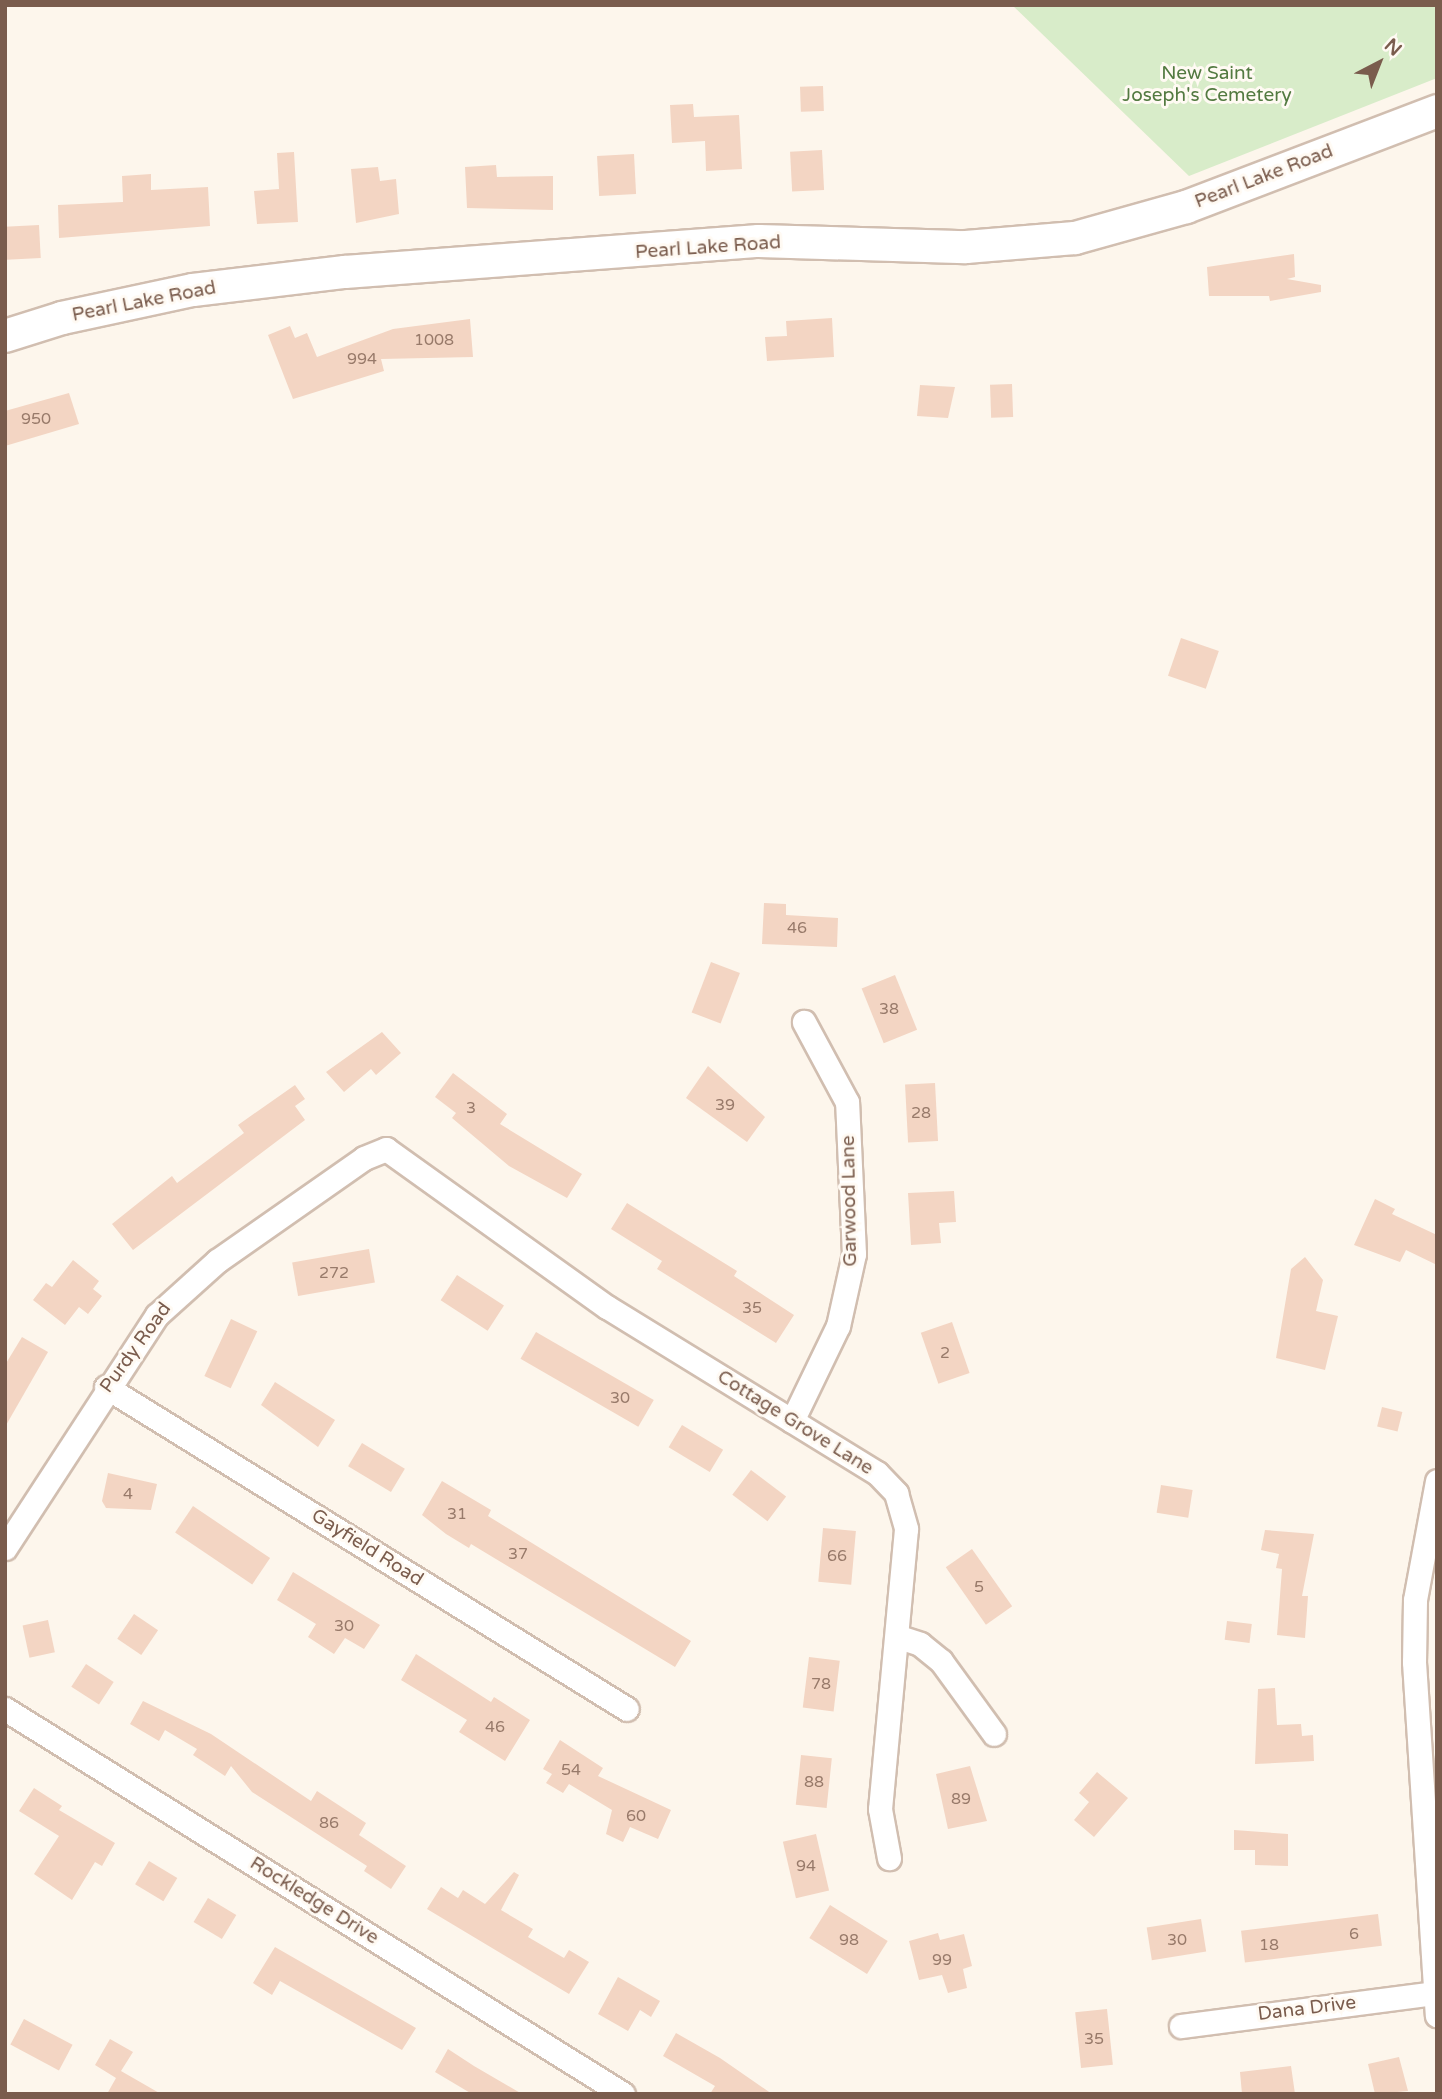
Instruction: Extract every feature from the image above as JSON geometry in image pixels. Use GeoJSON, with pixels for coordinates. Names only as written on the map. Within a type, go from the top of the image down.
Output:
{"type":"FeatureCollection","features":[{"type":"Feature","properties":{"kind":"main road","name":"Pearl Lake Road"},"geometry":{"type":"LineString","coordinates":[[5,336],[62,318],[193,290],[345,272],[759,240],[966,247],[1075,238],[1186,207],[1437,111]]}},
{"type":"Feature","properties":{"kind":"street","name":"Garwood Lane"},"geometry":{"type":"LineString","coordinates":[[792,1421],[838,1326],[854,1254],[847,1102],[804,1022]]}},
{"type":"Feature","properties":{"kind":"street","name":"Cottage Grove Lane"},"geometry":{"type":"LineString","coordinates":[[386,1149],[607,1307],[877,1473],[902,1505],[906,1529],[899,1637],[880,1809],[889,1858]]}},
{"type":"Feature","properties":{"kind":"street","name":"Purdy Road"},"geometry":{"type":"LineString","coordinates":[[5,1548],[106,1387],[157,1315],[196,1277],[364,1158],[386,1149]]}},
{"type":"Feature","properties":{"kind":"street","name":"Gayfield Road"},"geometry":{"type":"LineString","coordinates":[[106,1387],[627,1709]]}},
{"type":"Feature","properties":{"kind":"street"},"geometry":{"type":"LineString","coordinates":[[1435,2004],[1414,1662],[1415,1600],[1437,1481]]}},
{"type":"Feature","properties":{"kind":"street"},"geometry":{"type":"LineString","coordinates":[[899,1637],[920,1644],[941,1661],[994,1734]]}},
{"type":"Feature","properties":{"kind":"street","name":"Rockledge Drive"},"geometry":{"type":"LineString","coordinates":[[5,1709],[623,2094]]}},
{"type":"Feature","properties":{"kind":"street","name":"Dana Drive"},"geometry":{"type":"LineString","coordinates":[[1181,2026],[1435,2004]]}},
{"type":"Feature","properties":{"kind":"green space","name":"New Saint Joseph's Cemetery"},"geometry":{"type":"Polygon","coordinates":[[[1012,5],[1437,5],[1437,78],[1189,176],[1012,5]]]}},
{"type":"Feature","properties":{"kind":"building"},"geometry":{"type":"Polygon","coordinates":[[[823,86],[824,111],[801,112],[800,87],[823,86]]]}},
{"type":"Feature","properties":{"kind":"building"},"geometry":{"type":"Polygon","coordinates":[[[693,104],[694,117],[739,115],[742,169],[706,171],[705,141],[672,143],[670,105],[693,104]]]}},
{"type":"Feature","properties":{"kind":"building"},"geometry":{"type":"Polygon","coordinates":[[[822,150],[824,190],[792,192],[790,152],[822,150]]]}},
{"type":"Feature","properties":{"kind":"building"},"geometry":{"type":"Polygon","coordinates":[[[294,152],[298,222],[257,224],[254,191],[279,189],[277,153],[294,152]]]}},
{"type":"Feature","properties":{"kind":"building"},"geometry":{"type":"Polygon","coordinates":[[[634,154],[636,194],[599,196],[597,156],[634,154]]]}},
{"type":"Feature","properties":{"kind":"building"},"geometry":{"type":"Polygon","coordinates":[[[496,165],[497,177],[553,176],[553,210],[467,208],[465,167],[496,165]]]}},
{"type":"Feature","properties":{"kind":"building"},"geometry":{"type":"Polygon","coordinates":[[[378,167],[380,181],[396,179],[399,214],[356,223],[351,169],[378,167]]]}},
{"type":"Feature","properties":{"kind":"building"},"geometry":{"type":"Polygon","coordinates":[[[151,174],[151,190],[208,187],[210,226],[59,238],[58,205],[123,202],[122,176],[151,174]]]}},
{"type":"Feature","properties":{"kind":"building"},"geometry":{"type":"Polygon","coordinates":[[[39,225],[41,258],[7,260],[5,227],[39,225]]]}},
{"type":"Feature","properties":{"kind":"building"},"geometry":{"type":"Polygon","coordinates":[[[1294,254],[1295,277],[1287,279],[1321,285],[1321,292],[1270,301],[1269,296],[1209,296],[1207,267],[1294,254]]]}},
{"type":"Feature","properties":{"kind":"building"},"geometry":{"type":"Polygon","coordinates":[[[832,318],[834,357],[767,361],[765,337],[787,336],[786,321],[832,318]]]}},
{"type":"Feature","properties":{"kind":"building"},"geometry":{"type":"Polygon","coordinates":[[[470,319],[473,357],[381,359],[384,371],[293,399],[268,335],[290,326],[295,338],[307,333],[317,357],[393,329],[470,319]]]}},
{"type":"Feature","properties":{"kind":"building"},"geometry":{"type":"Polygon","coordinates":[[[1012,384],[1013,417],[991,418],[990,385],[1012,384]]]}},
{"type":"Feature","properties":{"kind":"building"},"geometry":{"type":"Polygon","coordinates":[[[920,385],[955,387],[948,418],[917,416],[920,385]]]}},
{"type":"Feature","properties":{"kind":"building"},"geometry":{"type":"Polygon","coordinates":[[[69,393],[79,424],[5,446],[5,411],[69,393]]]}},
{"type":"Feature","properties":{"kind":"building"},"geometry":{"type":"Polygon","coordinates":[[[1181,638],[1219,651],[1206,689],[1168,676],[1181,638]]]}},
{"type":"Feature","properties":{"kind":"building"},"geometry":{"type":"Polygon","coordinates":[[[764,903],[786,904],[786,915],[838,918],[837,947],[762,944],[764,903]]]}},
{"type":"Feature","properties":{"kind":"building"},"geometry":{"type":"Polygon","coordinates":[[[711,962],[740,973],[721,1024],[692,1012],[711,962]]]}},
{"type":"Feature","properties":{"kind":"building"},"geometry":{"type":"Polygon","coordinates":[[[895,975],[917,1030],[884,1043],[862,988],[895,975]]]}},
{"type":"Feature","properties":{"kind":"building"},"geometry":{"type":"Polygon","coordinates":[[[382,1032],[401,1053],[376,1075],[371,1069],[344,1092],[326,1072],[382,1032]]]}},
{"type":"Feature","properties":{"kind":"building"},"geometry":{"type":"Polygon","coordinates":[[[708,1066],[765,1117],[747,1142],[686,1098],[708,1066]]]}},
{"type":"Feature","properties":{"kind":"building"},"geometry":{"type":"Polygon","coordinates":[[[453,1073],[507,1114],[500,1124],[582,1174],[567,1198],[509,1166],[452,1118],[456,1113],[435,1097],[453,1073]]]}},
{"type":"Feature","properties":{"kind":"building"},"geometry":{"type":"Polygon","coordinates":[[[935,1083],[938,1141],[908,1142],[905,1085],[935,1083]]]}},
{"type":"Feature","properties":{"kind":"building"},"geometry":{"type":"Polygon","coordinates":[[[295,1085],[305,1099],[295,1106],[305,1120],[133,1250],[112,1224],[172,1176],[177,1183],[244,1133],[238,1125],[295,1085]]]}},
{"type":"Feature","properties":{"kind":"building"},"geometry":{"type":"Polygon","coordinates":[[[954,1191],[956,1222],[939,1223],[941,1243],[911,1245],[908,1193],[954,1191]]]}},
{"type":"Feature","properties":{"kind":"building"},"geometry":{"type":"Polygon","coordinates":[[[1375,1199],[1395,1209],[1392,1214],[1437,1235],[1437,1265],[1406,1250],[1400,1262],[1354,1245],[1375,1199]]]}},
{"type":"Feature","properties":{"kind":"building"},"geometry":{"type":"Polygon","coordinates":[[[627,1203],[737,1271],[734,1276],[794,1315],[776,1343],[657,1269],[662,1261],[611,1229],[627,1203]]]}},
{"type":"Feature","properties":{"kind":"building"},"geometry":{"type":"Polygon","coordinates":[[[369,1249],[375,1282],[298,1296],[292,1263],[369,1249]]]}},
{"type":"Feature","properties":{"kind":"building"},"geometry":{"type":"Polygon","coordinates":[[[1305,1257],[1323,1280],[1316,1311],[1338,1316],[1325,1370],[1276,1358],[1291,1269],[1305,1257]]]}},
{"type":"Feature","properties":{"kind":"building"},"geometry":{"type":"Polygon","coordinates":[[[73,1260],[99,1281],[93,1289],[102,1296],[88,1314],[79,1307],[65,1325],[33,1300],[46,1283],[52,1287],[73,1260]]]}},
{"type":"Feature","properties":{"kind":"building"},"geometry":{"type":"Polygon","coordinates":[[[457,1275],[504,1305],[488,1331],[441,1300],[457,1275]]]}},
{"type":"Feature","properties":{"kind":"building"},"geometry":{"type":"Polygon","coordinates":[[[231,1319],[257,1331],[231,1388],[204,1376],[231,1319]]]}},
{"type":"Feature","properties":{"kind":"building"},"geometry":{"type":"Polygon","coordinates":[[[952,1322],[970,1373],[938,1384],[921,1333],[952,1322]]]}},
{"type":"Feature","properties":{"kind":"building"},"geometry":{"type":"Polygon","coordinates":[[[536,1332],[654,1400],[638,1427],[520,1359],[536,1332]]]}},
{"type":"Feature","properties":{"kind":"building"},"geometry":{"type":"Polygon","coordinates":[[[22,1337],[48,1352],[5,1427],[5,1365],[22,1337]]]}},
{"type":"Feature","properties":{"kind":"building"},"geometry":{"type":"Polygon","coordinates":[[[275,1382],[335,1420],[318,1447],[261,1405],[275,1382]]]}},
{"type":"Feature","properties":{"kind":"building"},"geometry":{"type":"Polygon","coordinates":[[[1382,1407],[1402,1412],[1398,1431],[1377,1426],[1382,1407]]]}},
{"type":"Feature","properties":{"kind":"building"},"geometry":{"type":"Polygon","coordinates":[[[682,1425],[723,1450],[710,1472],[669,1447],[682,1425]]]}},
{"type":"Feature","properties":{"kind":"building"},"geometry":{"type":"Polygon","coordinates":[[[362,1443],[405,1469],[391,1492],[348,1466],[362,1443]]]}},
{"type":"Feature","properties":{"kind":"building"},"geometry":{"type":"Polygon","coordinates":[[[751,1470],[786,1496],[767,1521],[732,1495],[751,1470]]]}},
{"type":"Feature","properties":{"kind":"building"},"geometry":{"type":"Polygon","coordinates":[[[108,1473],[157,1484],[151,1510],[106,1508],[102,1501],[108,1473]]]}},
{"type":"Feature","properties":{"kind":"building"},"geometry":{"type":"Polygon","coordinates":[[[442,1481],[491,1510],[488,1516],[691,1641],[675,1667],[471,1544],[469,1548],[422,1515],[442,1481]]]}},
{"type":"Feature","properties":{"kind":"building"},"geometry":{"type":"Polygon","coordinates":[[[1161,1485],[1193,1490],[1188,1518],[1157,1513],[1161,1485]]]}},
{"type":"Feature","properties":{"kind":"building"},"geometry":{"type":"Polygon","coordinates":[[[193,1506],[270,1558],[252,1585],[175,1533],[193,1506]]]}},
{"type":"Feature","properties":{"kind":"building"},"geometry":{"type":"Polygon","coordinates":[[[823,1528],[856,1531],[851,1585],[818,1582],[823,1528]]]}},
{"type":"Feature","properties":{"kind":"building"},"geometry":{"type":"Polygon","coordinates":[[[1265,1530],[1314,1534],[1302,1596],[1308,1596],[1305,1638],[1277,1635],[1282,1569],[1276,1568],[1279,1554],[1261,1550],[1265,1530]]]}},
{"type":"Feature","properties":{"kind":"building"},"geometry":{"type":"Polygon","coordinates":[[[972,1549],[1012,1606],[986,1625],[946,1567],[972,1549]]]}},
{"type":"Feature","properties":{"kind":"building"},"geometry":{"type":"Polygon","coordinates":[[[293,1572],[380,1625],[364,1649],[345,1638],[334,1654],[308,1637],[316,1624],[277,1600],[293,1572]]]}},
{"type":"Feature","properties":{"kind":"building"},"geometry":{"type":"Polygon","coordinates":[[[134,1614],[158,1630],[141,1655],[117,1639],[134,1614]]]}},
{"type":"Feature","properties":{"kind":"building"},"geometry":{"type":"Polygon","coordinates":[[[48,1620],[55,1652],[29,1658],[23,1625],[48,1620]]]}},
{"type":"Feature","properties":{"kind":"building"},"geometry":{"type":"Polygon","coordinates":[[[1227,1621],[1252,1624],[1249,1643],[1225,1640],[1227,1621]]]}},
{"type":"Feature","properties":{"kind":"building"},"geometry":{"type":"Polygon","coordinates":[[[416,1654],[491,1702],[494,1697],[530,1720],[505,1761],[459,1732],[467,1720],[401,1680],[416,1654]]]}},
{"type":"Feature","properties":{"kind":"building"},"geometry":{"type":"Polygon","coordinates":[[[809,1657],[840,1661],[834,1711],[803,1708],[809,1657]]]}},
{"type":"Feature","properties":{"kind":"building"},"geometry":{"type":"Polygon","coordinates":[[[86,1664],[114,1682],[99,1705],[71,1687],[86,1664]]]}},
{"type":"Feature","properties":{"kind":"building"},"geometry":{"type":"Polygon","coordinates":[[[1275,1688],[1277,1725],[1301,1724],[1302,1736],[1313,1735],[1314,1761],[1255,1764],[1258,1689],[1275,1688]]]}},
{"type":"Feature","properties":{"kind":"building"},"geometry":{"type":"Polygon","coordinates":[[[143,1701],[211,1734],[311,1801],[317,1791],[366,1823],[359,1835],[406,1866],[391,1889],[364,1871],[367,1866],[252,1792],[231,1766],[225,1776],[193,1755],[197,1749],[165,1730],[159,1741],[130,1724],[143,1701]]]}},
{"type":"Feature","properties":{"kind":"building"},"geometry":{"type":"Polygon","coordinates":[[[560,1740],[603,1768],[598,1776],[671,1810],[658,1839],[630,1827],[623,1842],[606,1834],[612,1810],[569,1784],[563,1793],[546,1783],[552,1774],[543,1769],[560,1740]]]}},
{"type":"Feature","properties":{"kind":"building"},"geometry":{"type":"Polygon","coordinates":[[[801,1755],[832,1758],[827,1808],[796,1805],[801,1755]]]}},
{"type":"Feature","properties":{"kind":"building"},"geometry":{"type":"Polygon","coordinates":[[[970,1766],[987,1821],[948,1829],[936,1774],[970,1766]]]}},
{"type":"Feature","properties":{"kind":"building"},"geometry":{"type":"Polygon","coordinates":[[[1097,1772],[1128,1798],[1094,1837],[1074,1820],[1089,1802],[1079,1793],[1097,1772]]]}},
{"type":"Feature","properties":{"kind":"building"},"geometry":{"type":"Polygon","coordinates":[[[34,1788],[62,1806],[59,1810],[115,1843],[102,1866],[95,1862],[72,1900],[34,1874],[59,1836],[19,1811],[34,1788]]]}},
{"type":"Feature","properties":{"kind":"building"},"geometry":{"type":"Polygon","coordinates":[[[1234,1830],[1288,1834],[1288,1866],[1255,1865],[1255,1850],[1234,1850],[1234,1830]]]}},
{"type":"Feature","properties":{"kind":"building"},"geometry":{"type":"Polygon","coordinates":[[[816,1834],[829,1891],[796,1898],[783,1842],[816,1834]]]}},
{"type":"Feature","properties":{"kind":"building"},"geometry":{"type":"Polygon","coordinates":[[[149,1861],[177,1878],[163,1901],[135,1884],[149,1861]]]}},
{"type":"Feature","properties":{"kind":"building"},"geometry":{"type":"Polygon","coordinates":[[[514,1872],[519,1875],[501,1910],[533,1929],[528,1937],[564,1958],[569,1950],[589,1962],[569,1994],[427,1909],[441,1887],[458,1898],[463,1890],[485,1904],[514,1872]]]}},
{"type":"Feature","properties":{"kind":"building"},"geometry":{"type":"Polygon","coordinates":[[[208,1898],[236,1915],[222,1939],[194,1922],[208,1898]]]}},
{"type":"Feature","properties":{"kind":"building"},"geometry":{"type":"Polygon","coordinates":[[[830,1905],[888,1941],[867,1974],[809,1938],[830,1905]]]}},
{"type":"Feature","properties":{"kind":"building"},"geometry":{"type":"Polygon","coordinates":[[[1378,1914],[1382,1946],[1245,1963],[1241,1931],[1378,1914]]]}},
{"type":"Feature","properties":{"kind":"building"},"geometry":{"type":"Polygon","coordinates":[[[1201,1919],[1206,1952],[1152,1960],[1147,1928],[1201,1919]]]}},
{"type":"Feature","properties":{"kind":"building"},"geometry":{"type":"Polygon","coordinates":[[[938,1933],[940,1940],[964,1934],[972,1966],[963,1969],[967,1988],[948,1993],[942,1975],[919,1980],[909,1941],[938,1933]]]}},
{"type":"Feature","properties":{"kind":"building"},"geometry":{"type":"Polygon","coordinates":[[[275,1947],[416,2028],[402,2050],[280,1981],[272,1995],[253,1983],[275,1947]]]}},
{"type":"Feature","properties":{"kind":"building"},"geometry":{"type":"Polygon","coordinates":[[[618,1977],[660,2001],[651,2017],[640,2010],[628,2031],[598,2014],[618,1977]]]}},
{"type":"Feature","properties":{"kind":"building"},"geometry":{"type":"Polygon","coordinates":[[[1107,2009],[1113,2065],[1081,2068],[1075,2012],[1107,2009]]]}},
{"type":"Feature","properties":{"kind":"building"},"geometry":{"type":"Polygon","coordinates":[[[24,2019],[73,2045],[59,2070],[10,2045],[24,2019]]]}},
{"type":"Feature","properties":{"kind":"building"},"geometry":{"type":"Polygon","coordinates":[[[676,2033],[720,2058],[772,2094],[710,2094],[715,2086],[663,2056],[676,2033]]]}},
{"type":"Feature","properties":{"kind":"building"},"geometry":{"type":"Polygon","coordinates":[[[110,2039],[133,2052],[121,2071],[161,2094],[107,2094],[116,2078],[95,2065],[110,2039]]]}},
{"type":"Feature","properties":{"kind":"building"},"geometry":{"type":"Polygon","coordinates":[[[448,2049],[522,2094],[472,2094],[435,2072],[448,2049]]]}},
{"type":"Feature","properties":{"kind":"building"},"geometry":{"type":"Polygon","coordinates":[[[1399,2057],[1408,2091],[1375,2094],[1368,2064],[1399,2057]]]}},
{"type":"Feature","properties":{"kind":"building"},"geometry":{"type":"Polygon","coordinates":[[[1291,2066],[1295,2094],[1242,2094],[1240,2072],[1291,2066]]]}}]}
